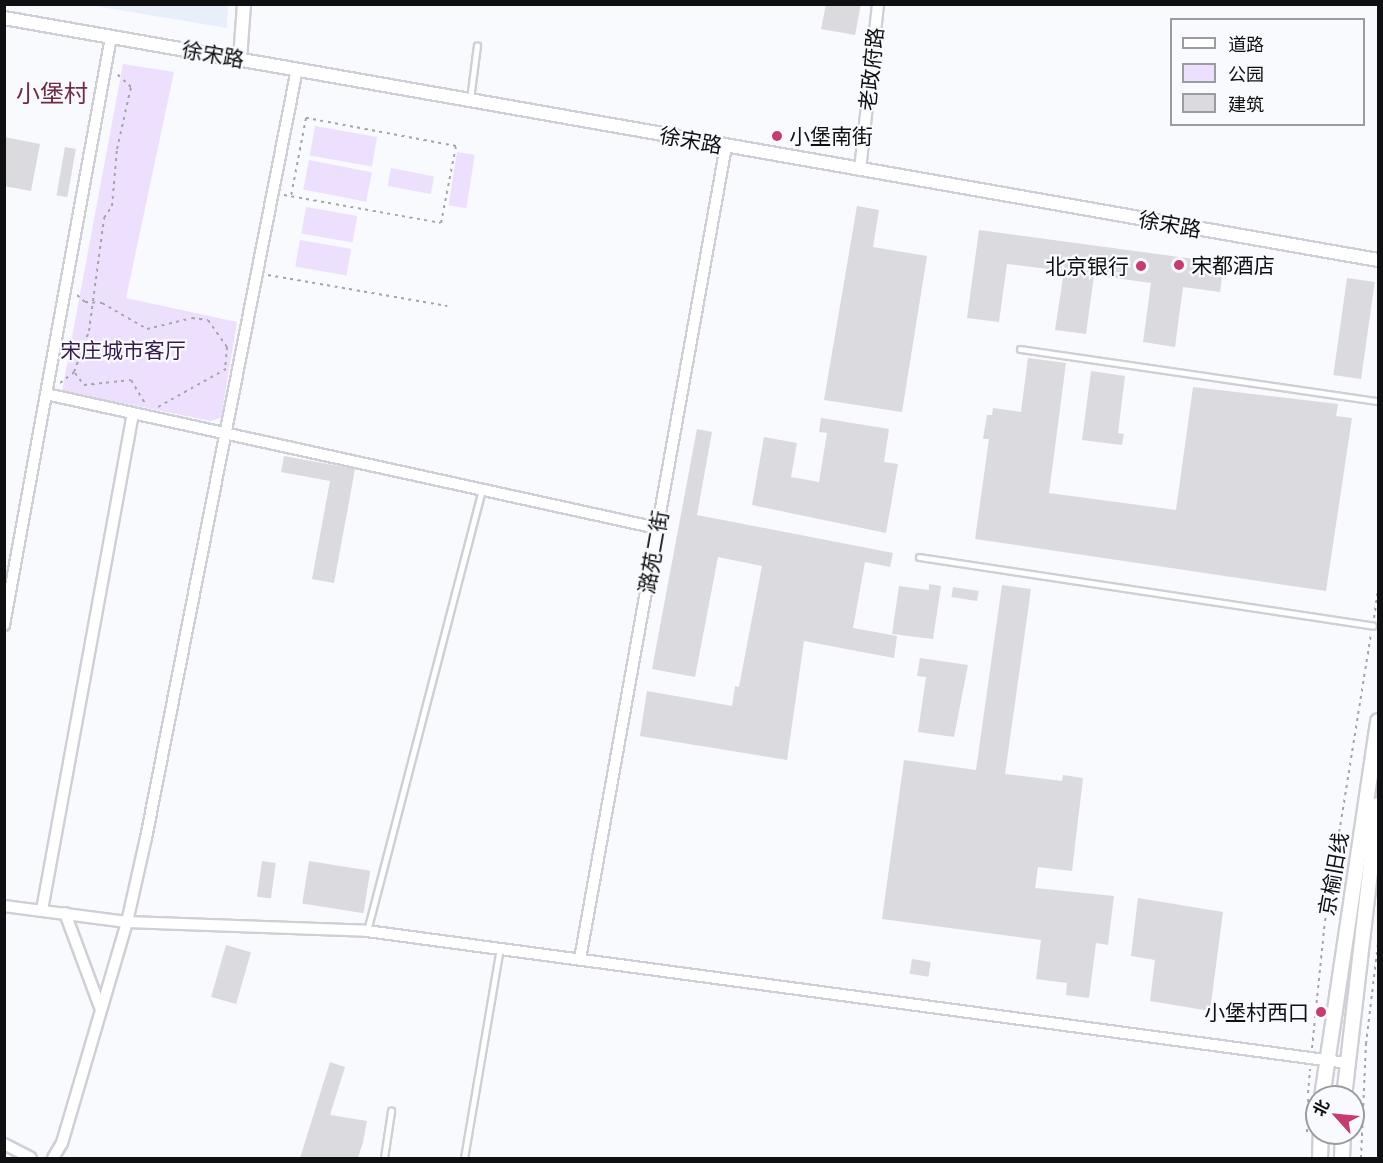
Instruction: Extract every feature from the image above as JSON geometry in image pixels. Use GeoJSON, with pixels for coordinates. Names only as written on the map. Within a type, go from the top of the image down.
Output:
{"type":"FeatureCollection","features":[{"type":"Feature","properties":{"kind":"main road","name":"京榆旧线"},"geometry":{"type":"LineString","coordinates":[[1324,1085],[1378,721]]}},
{"type":"Feature","properties":{"kind":"main road","name":"京榆旧线"},"geometry":{"type":"LineString","coordinates":[[1345,1085],[1378,805]]}},
{"type":"Feature","properties":{"kind":"street"},"geometry":{"type":"LineString","coordinates":[[240,59],[244,4]]}},
{"type":"Feature","properties":{"kind":"street","name":"老政府路"},"geometry":{"type":"LineString","coordinates":[[860,170],[879,4]]}},
{"type":"Feature","properties":{"kind":"street","name":"徐宋路"},"geometry":{"type":"LineString","coordinates":[[4,18],[1378,260]]}},
{"type":"Feature","properties":{"kind":"street"},"geometry":{"type":"LineString","coordinates":[[4,625],[111,37]]}},
{"type":"Feature","properties":{"kind":"street"},"geometry":{"type":"LineString","coordinates":[[53,1158],[62,1143],[127,922],[297,69]]}},
{"type":"Feature","properties":{"kind":"street","name":"潞苑二街"},"geometry":{"type":"LineString","coordinates":[[580,958],[726,146]]}},
{"type":"Feature","properties":{"kind":"street"},"geometry":{"type":"LineString","coordinates":[[46,394],[657,528]]}},
{"type":"Feature","properties":{"kind":"street"},"geometry":{"type":"LineString","coordinates":[[42,910],[133,413]]}},
{"type":"Feature","properties":{"kind":"street"},"geometry":{"type":"LineString","coordinates":[[4,906],[127,922],[367,931],[1347,1063]]}},
{"type":"Feature","properties":{"kind":"street"},"geometry":{"type":"LineString","coordinates":[[65,913],[101,1010]]}},
{"type":"Feature","properties":{"kind":"street"},"geometry":{"type":"LineString","coordinates":[[4,1144],[31,1158]]}},
{"type":"Feature","properties":{"kind":"lane"},"geometry":{"type":"LineString","coordinates":[[470,101],[477,45]]}},
{"type":"Feature","properties":{"kind":"lane"},"geometry":{"type":"LineString","coordinates":[[1020,349],[1378,401]]}},
{"type":"Feature","properties":{"kind":"lane"},"geometry":{"type":"LineString","coordinates":[[367,931],[482,488]]}},
{"type":"Feature","properties":{"kind":"lane"},"geometry":{"type":"LineString","coordinates":[[920,557],[1373,626]]}},
{"type":"Feature","properties":{"kind":"lane"},"geometry":{"type":"LineString","coordinates":[[464,1158],[500,948]]}},
{"type":"Feature","properties":{"kind":"lane"},"geometry":{"type":"LineString","coordinates":[[384,1158],[391,1111]]}},
{"type":"Feature","properties":{"kind":"path"},"geometry":{"type":"LineString","coordinates":[[46,394],[74,372],[94,304],[104,218],[112,206],[117,149],[131,87],[106,63]]}},
{"type":"Feature","properties":{"kind":"path"},"geometry":{"type":"LineString","coordinates":[[272,193],[441,223],[456,146],[306,118],[291,196]]}},
{"type":"Feature","properties":{"kind":"path"},"geometry":{"type":"LineString","coordinates":[[257,273],[447,306]]}},
{"type":"Feature","properties":{"kind":"path"},"geometry":{"type":"LineString","coordinates":[[66,285],[94,304],[102,303],[147,329],[192,318],[208,320],[227,347],[225,369]]}},
{"type":"Feature","properties":{"kind":"path"},"geometry":{"type":"LineString","coordinates":[[74,372],[84,385],[130,380],[145,400],[146,415],[225,369],[239,364]]}},
{"type":"Feature","properties":{"kind":"path","name":"京榆旧线"},"geometry":{"type":"LineString","coordinates":[[1312,1085],[1311,1059],[1325,921],[1378,591]]}},
{"type":"Feature","properties":{"kind":"path"},"geometry":{"type":"LineString","coordinates":[[1361,1158],[1366,1044],[1378,943]]}},
{"type":"Feature","properties":{"kind":"shaded area"},"geometry":{"type":"Polygon","coordinates":[[[89,5],[228,5],[227,28],[89,5]]]}},
{"type":"Feature","properties":{"kind":"green space","name":"宋庄城市客厅"},"geometry":{"type":"Polygon","coordinates":[[[123,64],[174,72],[126,298],[237,322],[221,418],[211,421],[62,391],[123,64]]]}},
{"type":"Feature","properties":{"kind":"green space"},"geometry":{"type":"Polygon","coordinates":[[[315,126],[377,137],[372,166],[310,156],[315,126]]]}},
{"type":"Feature","properties":{"kind":"green space"},"geometry":{"type":"Polygon","coordinates":[[[457,152],[475,155],[466,208],[449,205],[457,152]]]}},
{"type":"Feature","properties":{"kind":"green space"},"geometry":{"type":"Polygon","coordinates":[[[309,160],[372,172],[366,202],[303,189],[309,160]]]}},
{"type":"Feature","properties":{"kind":"green space"},"geometry":{"type":"Polygon","coordinates":[[[391,168],[434,176],[431,194],[388,186],[391,168]]]}},
{"type":"Feature","properties":{"kind":"green space"},"geometry":{"type":"Polygon","coordinates":[[[306,207],[357,216],[353,243],[301,234],[306,207]]]}},
{"type":"Feature","properties":{"kind":"green space"},"geometry":{"type":"Polygon","coordinates":[[[300,240],[351,249],[347,276],[295,267],[300,240]]]}},
{"type":"Feature","properties":{"kind":"building"},"geometry":{"type":"Polygon","coordinates":[[[826,4],[861,4],[855,35],[821,29],[826,4]]]}},
{"type":"Feature","properties":{"kind":"building"},"geometry":{"type":"Polygon","coordinates":[[[4,137],[40,144],[31,191],[4,186],[4,137]]]}},
{"type":"Feature","properties":{"kind":"building"},"geometry":{"type":"Polygon","coordinates":[[[65,147],[76,149],[67,197],[56,195],[65,147]]]}},
{"type":"Feature","properties":{"kind":"building"},"geometry":{"type":"Polygon","coordinates":[[[857,206],[879,210],[873,247],[927,256],[902,412],[824,400],[857,206]]]}},
{"type":"Feature","properties":{"kind":"building"},"geometry":{"type":"Polygon","coordinates":[[[979,230],[1224,263],[1220,292],[1183,287],[1175,347],[1143,342],[1151,283],[1094,275],[1086,334],[1055,330],[1064,271],[1007,264],[999,322],[967,318],[979,230]]]}},
{"type":"Feature","properties":{"kind":"building"},"geometry":{"type":"Polygon","coordinates":[[[1347,278],[1375,282],[1361,379],[1333,375],[1347,278]]]}},
{"type":"Feature","properties":{"kind":"building"},"geometry":{"type":"Polygon","coordinates":[[[1028,358],[1066,363],[1049,493],[1176,510],[1193,387],[1338,404],[1336,416],[1352,418],[1326,591],[975,539],[989,439],[983,439],[987,415],[992,415],[993,408],[1021,412],[1028,358]]]}},
{"type":"Feature","properties":{"kind":"building"},"geometry":{"type":"Polygon","coordinates":[[[1091,371],[1125,376],[1118,433],[1124,434],[1122,445],[1082,440],[1091,371]]]}},
{"type":"Feature","properties":{"kind":"building"},"geometry":{"type":"Polygon","coordinates":[[[821,418],[889,429],[884,462],[898,464],[886,533],[752,505],[764,437],[797,443],[791,477],[819,482],[827,433],[819,432],[821,418]]]}},
{"type":"Feature","properties":{"kind":"building"},"geometry":{"type":"Polygon","coordinates":[[[697,429],[712,432],[697,515],[893,553],[890,567],[865,562],[853,628],[897,636],[894,658],[804,641],[787,760],[640,736],[647,691],[732,706],[735,686],[739,687],[762,566],[718,557],[695,677],[652,669],[697,429]]]}},
{"type":"Feature","properties":{"kind":"building"},"geometry":{"type":"Polygon","coordinates":[[[284,456],[355,469],[334,583],[312,579],[330,481],[281,472],[284,456]]]}},
{"type":"Feature","properties":{"kind":"building"},"geometry":{"type":"Polygon","coordinates":[[[929,584],[941,586],[933,639],[892,634],[899,586],[929,590],[929,584]]]}},
{"type":"Feature","properties":{"kind":"building"},"geometry":{"type":"Polygon","coordinates":[[[1002,585],[1031,589],[1005,774],[1062,781],[1063,775],[1083,778],[1072,871],[1038,867],[1035,888],[1114,896],[1108,945],[1096,943],[1089,998],[1066,995],[1067,983],[1036,979],[1041,940],[882,919],[904,760],[976,770],[1002,585]]]}},
{"type":"Feature","properties":{"kind":"building"},"geometry":{"type":"Polygon","coordinates":[[[953,587],[979,591],[977,601],[951,597],[953,587]]]}},
{"type":"Feature","properties":{"kind":"building"},"geometry":{"type":"Polygon","coordinates":[[[920,658],[968,665],[954,737],[918,732],[926,677],[917,676],[920,658]]]}},
{"type":"Feature","properties":{"kind":"building"},"geometry":{"type":"Polygon","coordinates":[[[262,861],[276,863],[271,899],[257,897],[262,861]]]}},
{"type":"Feature","properties":{"kind":"building"},"geometry":{"type":"Polygon","coordinates":[[[309,861],[370,871],[364,913],[302,903],[309,861]]]}},
{"type":"Feature","properties":{"kind":"building"},"geometry":{"type":"Polygon","coordinates":[[[1138,898],[1223,912],[1210,1011],[1150,1001],[1155,960],[1131,956],[1138,898]]]}},
{"type":"Feature","properties":{"kind":"building"},"geometry":{"type":"Polygon","coordinates":[[[226,945],[251,952],[236,1004],[211,997],[226,945]]]}},
{"type":"Feature","properties":{"kind":"building"},"geometry":{"type":"Polygon","coordinates":[[[912,959],[931,962],[928,977],[910,974],[912,959]]]}},
{"type":"Feature","properties":{"kind":"building"},"geometry":{"type":"Polygon","coordinates":[[[330,1062],[345,1067],[330,1115],[367,1121],[358,1158],[300,1158],[330,1062]]]}},
{"type":"Feature","properties":{"kind":"place","name":"小堡南街"},"geometry":{"type":"Point","coordinates":[777,136]}},
{"type":"Feature","properties":{"kind":"place","name":"宋都酒店"},"geometry":{"type":"Point","coordinates":[1179,265]}},
{"type":"Feature","properties":{"kind":"place","name":"北京银行"},"geometry":{"type":"Point","coordinates":[1141,266]}},
{"type":"Feature","properties":{"kind":"place","name":"小堡村西口"},"geometry":{"type":"Point","coordinates":[1321,1012]}},
{"type":"Feature","properties":{"kind":"district","name":"小堡村"},"geometry":{"type":"Point","coordinates":[52,93]}}]}
